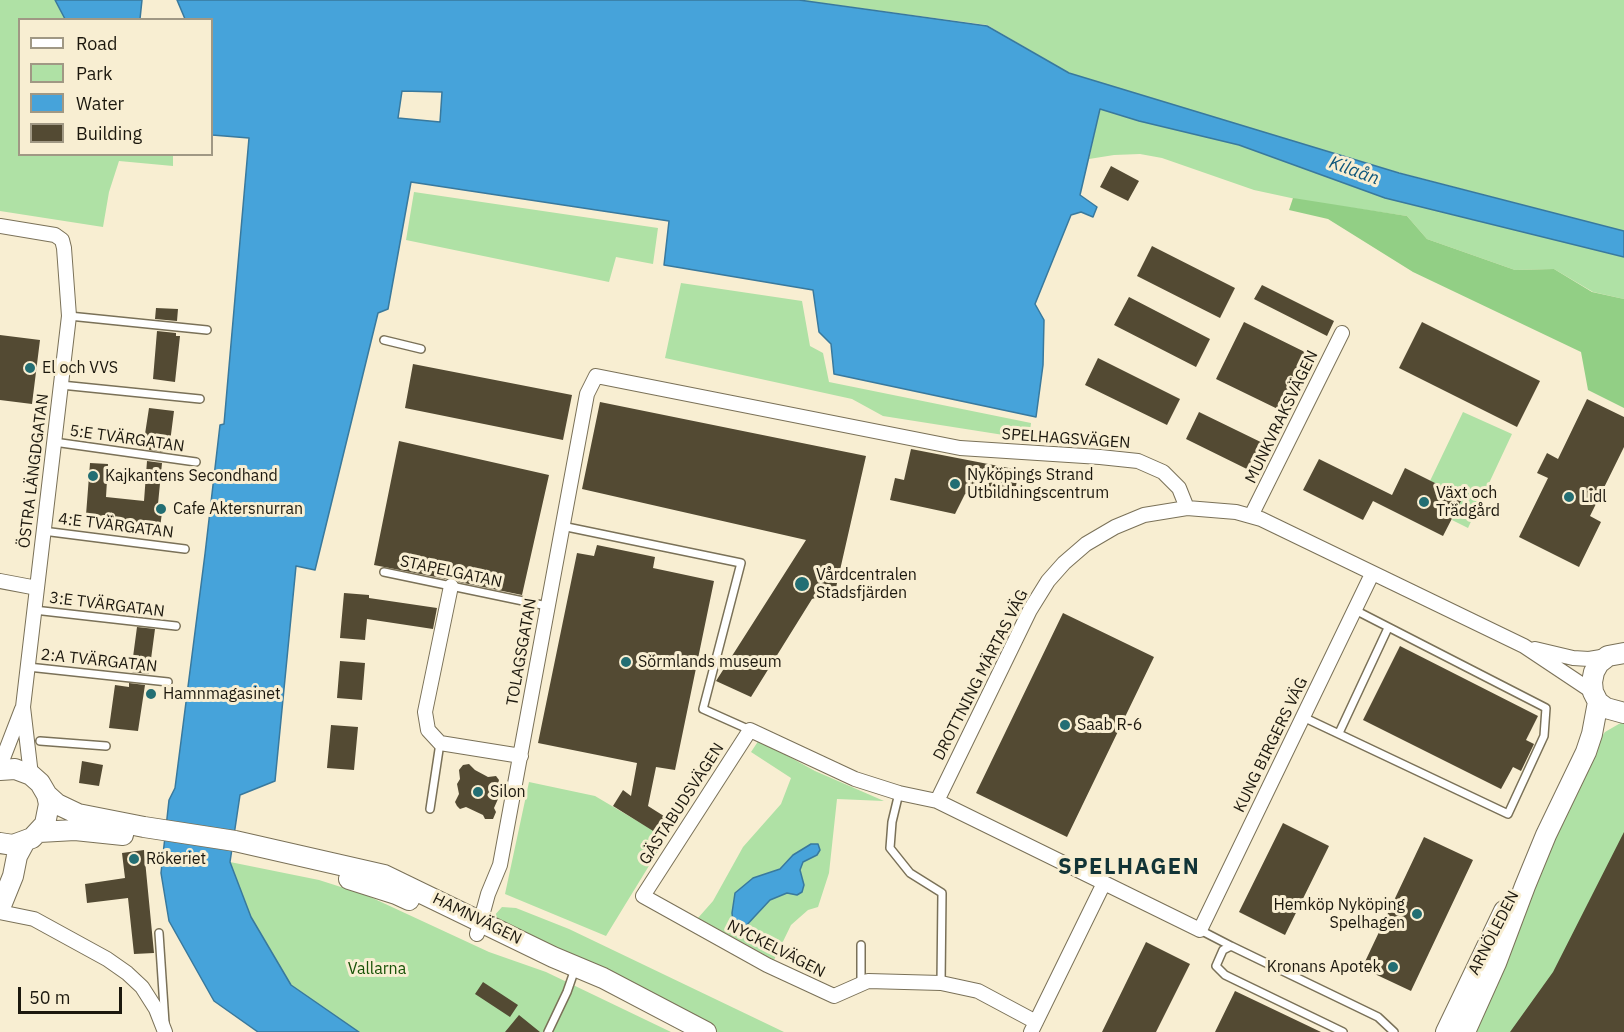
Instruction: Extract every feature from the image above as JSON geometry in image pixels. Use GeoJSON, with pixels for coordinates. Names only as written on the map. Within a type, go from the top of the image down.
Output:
{"type":"FeatureCollection","features":[{"type":"Feature","properties":{"kind":"main road","name":"ARNÖLEDEN"},"geometry":{"type":"LineString","coordinates":[[1586,752],[1594,726],[1596,697],[1592,682],[1594,672],[1599,663],[1618,652]]}},
{"type":"Feature","properties":{"kind":"main road"},"geometry":{"type":"LineString","coordinates":[[1596,697],[1606,708],[1624,713]]}},
{"type":"Feature","properties":{"kind":"main road","name":"ARNÖLEDEN"},"geometry":{"type":"LineString","coordinates":[[1465,1032],[1496,963],[1546,835],[1586,752],[1596,735],[1610,721],[1624,713]]}},
{"type":"Feature","properties":{"kind":"main road"},"geometry":{"type":"LineString","coordinates":[[0,768],[15,769],[31,775],[57,804],[78,814],[164,835]]}},
{"type":"Feature","properties":{"kind":"main road"},"geometry":{"type":"LineString","coordinates":[[0,910],[13,876],[17,856],[48,814],[47,795]]}},
{"type":"Feature","properties":{"kind":"main road"},"geometry":{"type":"LineString","coordinates":[[0,843],[13,845],[32,837],[75,830],[164,835]]}},
{"type":"Feature","properties":{"kind":"main road","name":"HAMNVÄGEN"},"geometry":{"type":"LineString","coordinates":[[164,835],[384,875],[479,927],[574,970],[689,1032]]}},
{"type":"Feature","properties":{"kind":"main road","name":"ARNÖLEDEN"},"geometry":{"type":"LineString","coordinates":[[1446,1032],[1499,919],[1546,835]]}},
{"type":"Feature","properties":{"kind":"main road","name":"HAMNVÄGEN"},"geometry":{"type":"LineString","coordinates":[[574,970],[603,978],[706,1032]]}},
{"type":"Feature","properties":{"kind":"street","name":"ÖSTRA LÄNGDGATAN"},"geometry":{"type":"LineString","coordinates":[[0,226],[55,235],[62,240],[69,316],[22,706],[0,768]]}},
{"type":"Feature","properties":{"kind":"street","name":"MUNKVRAKSVÄGEN"},"geometry":{"type":"LineString","coordinates":[[1251,516],[1342,333]]}},
{"type":"Feature","properties":{"kind":"street","name":"SPELHAGSVÄGEN"},"geometry":{"type":"LineString","coordinates":[[596,376],[960,448],[1138,461],[1163,472],[1179,488],[1187,508]]}},
{"type":"Feature","properties":{"kind":"street","name":"TOLAGSGATAN"},"geometry":{"type":"LineString","coordinates":[[479,927],[488,894],[500,865],[587,394],[596,376]]}},
{"type":"Feature","properties":{"kind":"street"},"geometry":{"type":"LineString","coordinates":[[1187,508],[1236,512],[1251,516],[1524,646],[1596,697]]}},
{"type":"Feature","properties":{"kind":"street","name":"DROTTNING MÄRTAS VÄG"},"geometry":{"type":"LineString","coordinates":[[937,801],[1030,610],[1048,581],[1086,544],[1116,527],[1144,514],[1187,508]]}},
{"type":"Feature","properties":{"kind":"street","name":"KUNG BIRGERS VÄG"},"geometry":{"type":"LineString","coordinates":[[1200,930],[1372,574]]}},
{"type":"Feature","properties":{"kind":"street"},"geometry":{"type":"LineString","coordinates":[[0,581],[37,588]]}},
{"type":"Feature","properties":{"kind":"street"},"geometry":{"type":"LineString","coordinates":[[451,586],[425,712],[428,730],[440,743],[521,756]]}},
{"type":"Feature","properties":{"kind":"street"},"geometry":{"type":"LineString","coordinates":[[1524,646],[1573,658],[1589,659],[1618,652]]}},
{"type":"Feature","properties":{"kind":"street","name":"ÖSTRA LÄNGDGATAN"},"geometry":{"type":"LineString","coordinates":[[22,706],[31,775]]}},
{"type":"Feature","properties":{"kind":"street"},"geometry":{"type":"LineString","coordinates":[[750,730],[855,779],[899,793],[937,801],[1200,930]]}},
{"type":"Feature","properties":{"kind":"street","name":"GÄSTABUDSVÄGEN"},"geometry":{"type":"LineString","coordinates":[[643,896],[750,730]]}},
{"type":"Feature","properties":{"kind":"street"},"geometry":{"type":"LineString","coordinates":[[1034,1027],[1104,883]]}},
{"type":"Feature","properties":{"kind":"street","name":"NYCKELVÄGEN"},"geometry":{"type":"LineString","coordinates":[[643,896],[767,965],[834,996],[868,981],[941,983],[978,991],[1034,1027]]}},
{"type":"Feature","properties":{"kind":"street"},"geometry":{"type":"LineString","coordinates":[[0,910],[34,919],[107,959],[127,973],[142,987],[165,1032]]}},
{"type":"Feature","properties":{"kind":"lane"},"geometry":{"type":"LineString","coordinates":[[69,316],[207,330]]}},
{"type":"Feature","properties":{"kind":"lane"},"geometry":{"type":"LineString","coordinates":[[384,340],[421,349]]}},
{"type":"Feature","properties":{"kind":"lane"},"geometry":{"type":"LineString","coordinates":[[61,385],[200,399]]}},
{"type":"Feature","properties":{"kind":"lane","name":"5:E TVÄRGATAN"},"geometry":{"type":"LineString","coordinates":[[54,442],[195,462]]}},
{"type":"Feature","properties":{"kind":"lane"},"geometry":{"type":"LineString","coordinates":[[562,526],[741,563],[703,709],[750,730]]}},
{"type":"Feature","properties":{"kind":"lane","name":"4:E TVÄRGATAN"},"geometry":{"type":"LineString","coordinates":[[43,531],[185,549]]}},
{"type":"Feature","properties":{"kind":"lane","name":"STAPELGATAN"},"geometry":{"type":"LineString","coordinates":[[384,572],[547,606]]}},
{"type":"Feature","properties":{"kind":"lane","name":"3:E TVÄRGATAN"},"geometry":{"type":"LineString","coordinates":[[34,610],[176,626]]}},
{"type":"Feature","properties":{"kind":"lane"},"geometry":{"type":"LineString","coordinates":[[1303,717],[1508,814],[1544,735],[1546,708],[1354,610]]}},
{"type":"Feature","properties":{"kind":"lane"},"geometry":{"type":"LineString","coordinates":[[1339,733],[1388,628]]}},
{"type":"Feature","properties":{"kind":"lane","name":"2:A TVÄRGATAN"},"geometry":{"type":"LineString","coordinates":[[27,667],[168,682]]}},
{"type":"Feature","properties":{"kind":"lane"},"geometry":{"type":"LineString","coordinates":[[40,741],[106,746]]}},
{"type":"Feature","properties":{"kind":"lane"},"geometry":{"type":"LineString","coordinates":[[430,810],[440,743]]}},
{"type":"Feature","properties":{"kind":"lane"},"geometry":{"type":"LineString","coordinates":[[899,793],[892,822],[890,848],[910,873],[942,893],[941,983]]}},
{"type":"Feature","properties":{"kind":"lane"},"geometry":{"type":"LineString","coordinates":[[1437,1032],[1499,919]]}},
{"type":"Feature","properties":{"kind":"lane"},"geometry":{"type":"LineString","coordinates":[[1200,930],[1378,1017],[1394,1032]]}},
{"type":"Feature","properties":{"kind":"lane"},"geometry":{"type":"LineString","coordinates":[[159,933],[165,1032]]}},
{"type":"Feature","properties":{"kind":"lane"},"geometry":{"type":"LineString","coordinates":[[861,945],[861,984]]}},
{"type":"Feature","properties":{"kind":"lane"},"geometry":{"type":"LineString","coordinates":[[1231,946],[1223,950],[1216,966],[1225,975],[1343,1032]]}},
{"type":"Feature","properties":{"kind":"lane"},"geometry":{"type":"LineString","coordinates":[[548,1032],[567,992],[574,970]]}},
{"type":"Feature","properties":{"kind":"green space"},"geometry":{"type":"Polygon","coordinates":[[[0,0],[55,0],[64,18],[18,18],[18,156],[173,156],[173,166],[119,161],[109,192],[103,227],[0,211],[0,0]]]}},
{"type":"Feature","properties":{"kind":"green space"},"geometry":{"type":"Polygon","coordinates":[[[799,0],[1624,0],[1624,231],[1393,171],[1069,73],[987,25],[799,0]]]}},
{"type":"Feature","properties":{"kind":"green space"},"geometry":{"type":"Polygon","coordinates":[[[1100,109],[1139,121],[1239,145],[1385,198],[1624,257],[1624,299],[1593,292],[1554,269],[1515,270],[1427,239],[1407,216],[1305,201],[1254,190],[1162,158],[1140,154],[1089,159],[1100,109]]]}},
{"type":"Feature","properties":{"kind":"green space"},"geometry":{"type":"Polygon","coordinates":[[[414,192],[658,228],[653,264],[616,257],[609,282],[406,240],[414,192]]]}},
{"type":"Feature","properties":{"kind":"green space"},"geometry":{"type":"Polygon","coordinates":[[[1293,198],[1407,216],[1427,239],[1515,270],[1554,269],[1592,292],[1624,299],[1624,408],[1588,390],[1581,352],[1413,272],[1328,219],[1289,210],[1293,198]]]}},
{"type":"Feature","properties":{"kind":"green space"},"geometry":{"type":"Polygon","coordinates":[[[681,283],[802,301],[810,346],[823,353],[829,382],[1031,423],[1029,439],[883,416],[852,399],[665,358],[681,283]]]}},
{"type":"Feature","properties":{"kind":"green space"},"geometry":{"type":"Polygon","coordinates":[[[1463,412],[1512,434],[1468,528],[1452,520],[1462,497],[1430,481],[1463,412]]]}},
{"type":"Feature","properties":{"kind":"green space"},"geometry":{"type":"Polygon","coordinates":[[[1624,721],[1624,1032],[1471,1032],[1542,860],[1591,751],[1605,732],[1624,721]]]}},
{"type":"Feature","properties":{"kind":"green space"},"geometry":{"type":"Polygon","coordinates":[[[759,740],[815,771],[884,801],[837,799],[829,873],[818,907],[808,910],[791,925],[774,960],[698,918],[713,901],[743,847],[781,804],[791,778],[751,752],[759,740]]]}},
{"type":"Feature","properties":{"kind":"green space"},"geometry":{"type":"Polygon","coordinates":[[[529,782],[595,796],[666,838],[606,936],[505,894],[529,782]]]}},
{"type":"Feature","properties":{"kind":"green space","name":"Vallarna"},"geometry":{"type":"Polygon","coordinates":[[[230,862],[319,880],[366,895],[489,952],[546,972],[671,1032],[359,1032],[291,986],[251,917],[230,862]]]}},
{"type":"Feature","properties":{"kind":"green space"},"geometry":{"type":"Polygon","coordinates":[[[502,907],[516,908],[569,929],[784,1032],[716,1032],[493,917],[502,907]]]}},
{"type":"Feature","properties":{"kind":"water"},"geometry":{"type":"Polygon","coordinates":[[[55,0],[142,0],[140,18],[64,18],[55,0]]]}},
{"type":"Feature","properties":{"kind":"water","name":"Kilaån"},"geometry":{"type":"Polygon","coordinates":[[[177,0],[799,0],[987,26],[1069,73],[1399,173],[1624,231],[1624,257],[1385,198],[1239,145],[1139,121],[1100,109],[1080,195],[1097,207],[1093,217],[1081,212],[1071,215],[1035,304],[1044,320],[1043,365],[1036,417],[834,374],[831,344],[819,332],[813,290],[664,265],[669,221],[411,182],[388,309],[378,313],[315,570],[296,566],[275,781],[240,795],[230,862],[251,917],[291,985],[359,1032],[258,1032],[214,1001],[169,921],[161,873],[169,800],[175,788],[220,425],[224,424],[249,138],[213,135],[213,18],[185,18],[177,0]],[[402,91],[398,118],[440,122],[442,92],[402,91]]]}},
{"type":"Feature","properties":{"kind":"water"},"geometry":{"type":"Polygon","coordinates":[[[811,844],[818,844],[820,850],[817,855],[803,862],[800,870],[804,885],[802,892],[797,895],[787,893],[770,900],[743,929],[736,929],[732,913],[735,893],[753,878],[780,869],[793,855],[811,844]]]}},
{"type":"Feature","properties":{"kind":"building"},"geometry":{"type":"Polygon","coordinates":[[[1111,166],[1139,181],[1128,201],[1100,187],[1111,166]]]}},
{"type":"Feature","properties":{"kind":"building"},"geometry":{"type":"Polygon","coordinates":[[[1152,246],[1235,288],[1220,318],[1137,276],[1152,246]]]}},
{"type":"Feature","properties":{"kind":"building"},"geometry":{"type":"Polygon","coordinates":[[[1262,285],[1334,321],[1327,336],[1254,299],[1262,285]]]}},
{"type":"Feature","properties":{"kind":"building"},"geometry":{"type":"Polygon","coordinates":[[[1129,297],[1210,339],[1196,367],[1114,325],[1129,297]]]}},
{"type":"Feature","properties":{"kind":"building"},"geometry":{"type":"Polygon","coordinates":[[[156,308],[178,309],[177,321],[155,319],[156,308]]]}},
{"type":"Feature","properties":{"kind":"building"},"geometry":{"type":"Polygon","coordinates":[[[1244,322],[1317,358],[1288,414],[1216,379],[1244,322]]]}},
{"type":"Feature","properties":{"kind":"building"},"geometry":{"type":"Polygon","coordinates":[[[1422,322],[1540,381],[1517,427],[1399,368],[1422,322]]]}},
{"type":"Feature","properties":{"kind":"building"},"geometry":{"type":"Polygon","coordinates":[[[157,331],[176,333],[176,336],[180,336],[175,382],[153,379],[157,331]]]}},
{"type":"Feature","properties":{"kind":"building"},"geometry":{"type":"Polygon","coordinates":[[[0,335],[40,340],[32,404],[0,400],[0,335]]]}},
{"type":"Feature","properties":{"kind":"building"},"geometry":{"type":"Polygon","coordinates":[[[1098,358],[1180,399],[1167,425],[1085,385],[1098,358]]]}},
{"type":"Feature","properties":{"kind":"building"},"geometry":{"type":"Polygon","coordinates":[[[413,364],[572,395],[563,440],[405,408],[413,364]]]}},
{"type":"Feature","properties":{"kind":"building","name":"Lidl"},"geometry":{"type":"Polygon","coordinates":[[[1587,399],[1624,417],[1624,447],[1590,516],[1601,522],[1579,567],[1519,537],[1548,478],[1537,473],[1547,453],[1558,459],[1587,399]]]}},
{"type":"Feature","properties":{"kind":"building"},"geometry":{"type":"Polygon","coordinates":[[[600,402],[866,456],[835,592],[812,599],[751,697],[716,681],[806,540],[582,489],[600,402]]]}},
{"type":"Feature","properties":{"kind":"building"},"geometry":{"type":"Polygon","coordinates":[[[149,408],[174,411],[169,450],[163,452],[143,447],[149,408]]]}},
{"type":"Feature","properties":{"kind":"building"},"geometry":{"type":"Polygon","coordinates":[[[1199,412],[1273,448],[1259,475],[1186,439],[1199,412]]]}},
{"type":"Feature","properties":{"kind":"building"},"geometry":{"type":"Polygon","coordinates":[[[399,441],[549,475],[522,595],[459,582],[452,577],[446,579],[374,565],[399,441]]]}},
{"type":"Feature","properties":{"kind":"building","name":"Nyköpings Strand Utbildningscentrum"},"geometry":{"type":"Polygon","coordinates":[[[911,449],[1019,470],[1015,491],[1003,489],[997,500],[965,494],[955,514],[890,500],[895,478],[904,480],[911,449]]]}},
{"type":"Feature","properties":{"kind":"building"},"geometry":{"type":"Polygon","coordinates":[[[1319,459],[1392,495],[1405,468],[1463,497],[1443,536],[1373,501],[1363,520],[1303,490],[1319,459]]]}},
{"type":"Feature","properties":{"kind":"building"},"geometry":{"type":"Polygon","coordinates":[[[147,461],[162,463],[158,504],[163,505],[159,535],[138,532],[139,524],[111,521],[111,516],[86,515],[90,463],[108,464],[106,497],[144,501],[147,461]]]}},
{"type":"Feature","properties":{"kind":"building","name":"Sörmlands museum"},"geometry":{"type":"Polygon","coordinates":[[[597,545],[655,557],[653,568],[714,581],[675,770],[656,767],[648,806],[667,818],[658,834],[613,806],[623,790],[631,796],[637,763],[538,743],[577,553],[594,556],[597,545]]]}},
{"type":"Feature","properties":{"kind":"building"},"geometry":{"type":"Polygon","coordinates":[[[344,593],[369,595],[369,598],[437,608],[433,629],[367,619],[365,640],[340,638],[344,593]]]}},
{"type":"Feature","properties":{"kind":"building","name":"Saab R-6"},"geometry":{"type":"Polygon","coordinates":[[[1063,613],[1154,657],[1067,837],[976,793],[1063,613]]]}},
{"type":"Feature","properties":{"kind":"building"},"geometry":{"type":"Polygon","coordinates":[[[137,627],[155,629],[149,674],[131,672],[137,627]]]}},
{"type":"Feature","properties":{"kind":"building"},"geometry":{"type":"Polygon","coordinates":[[[1400,646],[1538,716],[1526,740],[1534,744],[1521,771],[1513,767],[1501,789],[1363,720],[1400,646]]]}},
{"type":"Feature","properties":{"kind":"building"},"geometry":{"type":"Polygon","coordinates":[[[340,661],[365,663],[362,700],[337,698],[340,661]]]}},
{"type":"Feature","properties":{"kind":"building"},"geometry":{"type":"Polygon","coordinates":[[[129,683],[145,685],[138,731],[109,728],[115,685],[129,687],[129,683]]]}},
{"type":"Feature","properties":{"kind":"building"},"geometry":{"type":"Polygon","coordinates":[[[331,725],[358,727],[354,770],[327,768],[331,725]]]}},
{"type":"Feature","properties":{"kind":"building"},"geometry":{"type":"Polygon","coordinates":[[[82,761],[103,765],[99,786],[79,783],[82,761]]]}},
{"type":"Feature","properties":{"kind":"building","name":"Silon"},"geometry":{"type":"Polygon","coordinates":[[[469,764],[488,777],[496,776],[499,780],[496,792],[498,799],[494,808],[496,812],[493,819],[485,819],[483,815],[466,807],[460,809],[455,802],[459,794],[457,784],[460,779],[459,770],[463,765],[469,764]]]}},
{"type":"Feature","properties":{"kind":"building"},"geometry":{"type":"Polygon","coordinates":[[[1283,823],[1329,846],[1285,935],[1239,912],[1283,823]]]}},
{"type":"Feature","properties":{"kind":"building"},"geometry":{"type":"Polygon","coordinates":[[[1624,832],[1624,1032],[1510,1032],[1553,972],[1624,832]]]}},
{"type":"Feature","properties":{"kind":"building","name":"Hemköp Nyköping Spelhagen"},"geometry":{"type":"Polygon","coordinates":[[[1424,837],[1473,860],[1411,991],[1362,968],[1424,837]]]}},
{"type":"Feature","properties":{"kind":"building"},"geometry":{"type":"Polygon","coordinates":[[[144,850],[154,953],[134,954],[128,898],[87,903],[85,884],[125,878],[122,853],[144,850]]]}},
{"type":"Feature","properties":{"kind":"building"},"geometry":{"type":"Polygon","coordinates":[[[1146,942],[1190,964],[1156,1032],[1102,1032],[1146,942]]]}},
{"type":"Feature","properties":{"kind":"building"},"geometry":{"type":"Polygon","coordinates":[[[483,982],[518,1005],[510,1017],[475,994],[483,982]]]}},
{"type":"Feature","properties":{"kind":"building"},"geometry":{"type":"Polygon","coordinates":[[[1235,991],[1321,1032],[1215,1032],[1235,991]]]}},
{"type":"Feature","properties":{"kind":"building"},"geometry":{"type":"Polygon","coordinates":[[[519,1015],[540,1032],[505,1032],[519,1015]]]}},
{"type":"Feature","properties":{"kind":"place","name":"El och VVS"},"geometry":{"type":"Point","coordinates":[30,368]}},
{"type":"Feature","properties":{"kind":"place","name":"Kajkantens Secondhand"},"geometry":{"type":"Point","coordinates":[93,476]}},
{"type":"Feature","properties":{"kind":"place","name":"Nyköpings Strand Utbildningscentrum"},"geometry":{"type":"Point","coordinates":[955,484]}},
{"type":"Feature","properties":{"kind":"place","name":"Lidl"},"geometry":{"type":"Point","coordinates":[1569,497]}},
{"type":"Feature","properties":{"kind":"place","name":"Växt och Trädgård"},"geometry":{"type":"Point","coordinates":[1424,502]}},
{"type":"Feature","properties":{"kind":"place","name":"Cafe Aktersnurran"},"geometry":{"type":"Point","coordinates":[161,509]}},
{"type":"Feature","properties":{"kind":"place","name":"Vårdcentralen Stadsfjärden"},"geometry":{"type":"Point","coordinates":[802,584]}},
{"type":"Feature","properties":{"kind":"place","name":"Sörmlands museum"},"geometry":{"type":"Point","coordinates":[626,662]}},
{"type":"Feature","properties":{"kind":"place","name":"Hamnmagasinet"},"geometry":{"type":"Point","coordinates":[151,694]}},
{"type":"Feature","properties":{"kind":"place","name":"Saab R-6"},"geometry":{"type":"Point","coordinates":[1065,725]}},
{"type":"Feature","properties":{"kind":"place","name":"Silon"},"geometry":{"type":"Point","coordinates":[478,792]}},
{"type":"Feature","properties":{"kind":"place","name":"Rökeriet"},"geometry":{"type":"Point","coordinates":[134,859]}},
{"type":"Feature","properties":{"kind":"place","name":"Hemköp Nyköping Spelhagen"},"geometry":{"type":"Point","coordinates":[1417,914]}},
{"type":"Feature","properties":{"kind":"place","name":"Kronans Apotek"},"geometry":{"type":"Point","coordinates":[1393,967]}},
{"type":"Feature","properties":{"kind":"district","name":"SPELHAGEN"},"geometry":{"type":"Point","coordinates":[1129,868]}}]}
